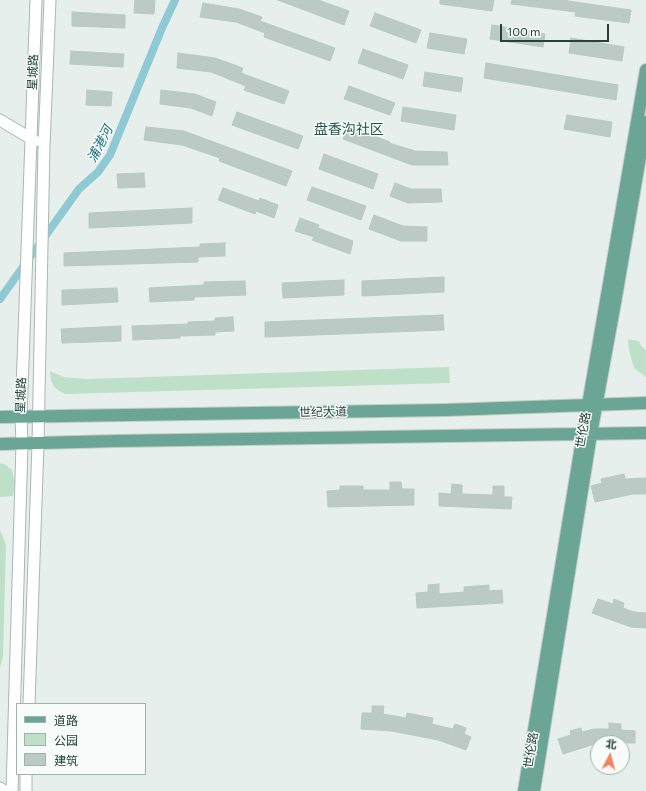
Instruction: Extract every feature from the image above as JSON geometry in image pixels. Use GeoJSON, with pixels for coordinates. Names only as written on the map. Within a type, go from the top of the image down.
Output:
{"type":"FeatureCollection","features":[{"type":"Feature","properties":{"kind":"main road","name":"世伦路"},"geometry":{"type":"LineString","coordinates":[[524,791],[592,405],[646,70]]}},
{"type":"Feature","properties":{"kind":"main road","name":"世伦路"},"geometry":{"type":"LineString","coordinates":[[592,405],[646,122]]}},
{"type":"Feature","properties":{"kind":"main road","name":"世纪大道"},"geometry":{"type":"LineString","coordinates":[[0,417],[446,410],[646,404]]}},
{"type":"Feature","properties":{"kind":"main road"},"geometry":{"type":"LineString","coordinates":[[0,444],[646,433]]}},
{"type":"Feature","properties":{"kind":"main road","name":"世伦路"},"geometry":{"type":"LineString","coordinates":[[534,791],[587,434]]}},
{"type":"Feature","properties":{"kind":"street","name":"星城路"},"geometry":{"type":"LineString","coordinates":[[12,791],[22,444],[21,417],[36,0]]}},
{"type":"Feature","properties":{"kind":"street","name":"星城路"},"geometry":{"type":"LineString","coordinates":[[29,703],[38,444],[44,146],[50,0]]}},
{"type":"Feature","properties":{"kind":"street"},"geometry":{"type":"LineString","coordinates":[[0,120],[44,146]]}},
{"type":"Feature","properties":{"kind":"street"},"geometry":{"type":"LineString","coordinates":[[26,775],[26,791]]}},
{"type":"Feature","properties":{"kind":"street"},"geometry":{"type":"LineString","coordinates":[[0,788],[4,791]]}},
{"type":"Feature","properties":{"kind":"green space"},"geometry":{"type":"Polygon","coordinates":[[[628,339],[639,341],[641,346],[646,350],[646,377],[634,368],[629,350],[628,339]]]}},
{"type":"Feature","properties":{"kind":"green space"},"geometry":{"type":"Polygon","coordinates":[[[449,367],[450,383],[65,394],[55,388],[51,381],[50,371],[64,377],[87,379],[449,367]]]}},
{"type":"Feature","properties":{"kind":"green space"},"geometry":{"type":"Polygon","coordinates":[[[0,463],[6,465],[12,470],[15,483],[13,496],[0,497],[0,463]]]}},
{"type":"Feature","properties":{"kind":"green space"},"geometry":{"type":"Polygon","coordinates":[[[0,530],[6,545],[3,657],[0,667],[0,530]]]}},
{"type":"Feature","properties":{"kind":"building"},"geometry":{"type":"Polygon","coordinates":[[[135,0],[155,0],[154,14],[134,13],[135,0]]]}},
{"type":"Feature","properties":{"kind":"building"},"geometry":{"type":"Polygon","coordinates":[[[278,0],[318,0],[349,11],[344,25],[278,0]]]}},
{"type":"Feature","properties":{"kind":"building"},"geometry":{"type":"Polygon","coordinates":[[[440,0],[494,0],[492,11],[440,4],[440,0]]]}},
{"type":"Feature","properties":{"kind":"building"},"geometry":{"type":"Polygon","coordinates":[[[512,0],[568,0],[631,10],[629,23],[575,16],[576,12],[511,4],[512,0]]]}},
{"type":"Feature","properties":{"kind":"building"},"geometry":{"type":"Polygon","coordinates":[[[203,3],[239,9],[262,17],[260,21],[335,48],[330,61],[264,37],[265,33],[236,22],[200,17],[203,3]]]}},
{"type":"Feature","properties":{"kind":"building"},"geometry":{"type":"Polygon","coordinates":[[[72,12],[125,15],[125,28],[72,26],[72,12]]]}},
{"type":"Feature","properties":{"kind":"building"},"geometry":{"type":"Polygon","coordinates":[[[375,13],[421,30],[416,43],[370,26],[375,13]]]}},
{"type":"Feature","properties":{"kind":"building"},"geometry":{"type":"Polygon","coordinates":[[[492,25],[545,34],[543,47],[490,39],[492,25]]]}},
{"type":"Feature","properties":{"kind":"building"},"geometry":{"type":"Polygon","coordinates":[[[430,33],[467,39],[464,54],[427,48],[430,33]]]}},
{"type":"Feature","properties":{"kind":"building"},"geometry":{"type":"Polygon","coordinates":[[[571,38],[624,47],[622,61],[569,53],[571,38]]]}},
{"type":"Feature","properties":{"kind":"building"},"geometry":{"type":"Polygon","coordinates":[[[363,49],[408,65],[403,79],[358,63],[363,49]]]}},
{"type":"Feature","properties":{"kind":"building"},"geometry":{"type":"Polygon","coordinates":[[[71,51],[124,54],[123,67],[70,64],[71,51]]]}},
{"type":"Feature","properties":{"kind":"building"},"geometry":{"type":"Polygon","coordinates":[[[178,53],[215,58],[243,68],[241,73],[289,91],[284,104],[244,90],[246,86],[211,72],[177,68],[178,53]]]}},
{"type":"Feature","properties":{"kind":"building"},"geometry":{"type":"Polygon","coordinates":[[[486,63],[618,85],[616,100],[484,78],[486,63]]]}},
{"type":"Feature","properties":{"kind":"building"},"geometry":{"type":"Polygon","coordinates":[[[425,72],[463,78],[461,92],[423,86],[425,72]]]}},
{"type":"Feature","properties":{"kind":"building"},"geometry":{"type":"Polygon","coordinates":[[[349,86],[395,103],[390,115],[344,99],[349,86]]]}},
{"type":"Feature","properties":{"kind":"building"},"geometry":{"type":"Polygon","coordinates":[[[87,90],[112,92],[111,106],[86,105],[87,90]]]}},
{"type":"Feature","properties":{"kind":"building"},"geometry":{"type":"Polygon","coordinates":[[[161,90],[195,94],[216,102],[212,116],[191,108],[160,104],[161,90]]]}},
{"type":"Feature","properties":{"kind":"building"},"geometry":{"type":"Polygon","coordinates":[[[403,107],[456,115],[454,130],[401,121],[403,107]]]}},
{"type":"Feature","properties":{"kind":"building"},"geometry":{"type":"Polygon","coordinates":[[[237,112],[303,136],[298,149],[232,125],[237,112]]]}},
{"type":"Feature","properties":{"kind":"building"},"geometry":{"type":"Polygon","coordinates":[[[567,115],[612,122],[610,137],[564,129],[567,115]]]}},
{"type":"Feature","properties":{"kind":"building"},"geometry":{"type":"Polygon","coordinates":[[[348,126],[390,142],[389,143],[415,151],[447,152],[448,165],[412,165],[343,139],[348,126]]]}},
{"type":"Feature","properties":{"kind":"building"},"geometry":{"type":"Polygon","coordinates":[[[146,127],[184,131],[292,171],[286,186],[219,161],[220,158],[182,145],[144,140],[146,127]]]}},
{"type":"Feature","properties":{"kind":"building"},"geometry":{"type":"Polygon","coordinates":[[[324,154],[378,174],[373,189],[319,169],[324,154]]]}},
{"type":"Feature","properties":{"kind":"building"},"geometry":{"type":"Polygon","coordinates":[[[144,173],[145,187],[118,188],[117,174],[144,173]]]}},
{"type":"Feature","properties":{"kind":"building"},"geometry":{"type":"Polygon","coordinates":[[[395,183],[411,189],[441,189],[442,202],[408,203],[390,196],[395,183]]]}},
{"type":"Feature","properties":{"kind":"building"},"geometry":{"type":"Polygon","coordinates":[[[312,187],[366,206],[361,220],[307,200],[312,187]]]}},
{"type":"Feature","properties":{"kind":"building"},"geometry":{"type":"Polygon","coordinates":[[[223,188],[259,201],[260,198],[278,205],[274,218],[256,211],[255,214],[218,200],[223,188]]]}},
{"type":"Feature","properties":{"kind":"building"},"geometry":{"type":"Polygon","coordinates":[[[192,208],[192,223],[89,228],[89,213],[192,208]]]}},
{"type":"Feature","properties":{"kind":"building"},"geometry":{"type":"Polygon","coordinates":[[[374,215],[403,226],[427,227],[427,241],[401,241],[369,229],[374,215]]]}},
{"type":"Feature","properties":{"kind":"building"},"geometry":{"type":"Polygon","coordinates":[[[300,218],[319,225],[318,228],[353,241],[350,254],[312,240],[314,237],[295,231],[300,218]]]}},
{"type":"Feature","properties":{"kind":"building"},"geometry":{"type":"Polygon","coordinates":[[[225,243],[225,256],[198,257],[198,262],[64,266],[64,253],[200,247],[200,244],[225,243]]]}},
{"type":"Feature","properties":{"kind":"building"},"geometry":{"type":"Polygon","coordinates":[[[444,277],[444,292],[362,296],[362,281],[444,277]]]}},
{"type":"Feature","properties":{"kind":"building"},"geometry":{"type":"Polygon","coordinates":[[[344,280],[344,295],[283,298],[282,283],[344,280]]]}},
{"type":"Feature","properties":{"kind":"building"},"geometry":{"type":"Polygon","coordinates":[[[245,281],[246,295],[194,297],[194,300],[150,302],[149,288],[204,285],[204,282],[245,281]]]}},
{"type":"Feature","properties":{"kind":"building"},"geometry":{"type":"Polygon","coordinates":[[[117,288],[118,302],[62,305],[62,290],[117,288]]]}},
{"type":"Feature","properties":{"kind":"building"},"geometry":{"type":"Polygon","coordinates":[[[443,315],[444,330],[265,337],[265,322],[443,315]]]}},
{"type":"Feature","properties":{"kind":"building"},"geometry":{"type":"Polygon","coordinates":[[[233,317],[234,331],[215,332],[215,335],[133,340],[132,326],[188,324],[188,322],[215,321],[215,318],[233,317]]]}},
{"type":"Feature","properties":{"kind":"building"},"geometry":{"type":"Polygon","coordinates":[[[121,326],[121,341],[62,343],[61,329],[121,326]]]}},
{"type":"Feature","properties":{"kind":"building"},"geometry":{"type":"Polygon","coordinates":[[[624,474],[625,479],[646,478],[646,494],[633,494],[595,502],[591,486],[602,483],[601,479],[624,474]]]}},
{"type":"Feature","properties":{"kind":"building"},"geometry":{"type":"Polygon","coordinates":[[[390,482],[401,482],[402,489],[414,489],[414,505],[328,507],[327,491],[340,490],[340,486],[363,486],[363,490],[390,490],[390,482]]]}},
{"type":"Feature","properties":{"kind":"building"},"geometry":{"type":"Polygon","coordinates":[[[452,484],[462,485],[462,494],[493,495],[493,486],[504,486],[504,497],[512,497],[511,509],[439,506],[439,493],[451,494],[452,484]]]}},
{"type":"Feature","properties":{"kind":"building"},"geometry":{"type":"Polygon","coordinates":[[[439,584],[439,594],[464,592],[464,587],[489,585],[489,591],[502,590],[503,603],[417,608],[416,593],[428,592],[428,585],[439,584]]]}},
{"type":"Feature","properties":{"kind":"building"},"geometry":{"type":"Polygon","coordinates":[[[598,599],[613,604],[614,599],[624,603],[623,608],[634,612],[646,613],[646,628],[631,627],[592,613],[598,599]]]}},
{"type":"Feature","properties":{"kind":"building"},"geometry":{"type":"Polygon","coordinates":[[[372,706],[384,706],[383,714],[406,718],[407,713],[433,718],[432,724],[453,729],[455,724],[466,728],[464,734],[471,737],[466,750],[438,740],[392,731],[361,729],[362,713],[372,713],[372,706]]]}},
{"type":"Feature","properties":{"kind":"building"},"geometry":{"type":"Polygon","coordinates":[[[609,723],[621,724],[621,730],[635,731],[635,743],[630,743],[630,735],[590,735],[590,746],[563,754],[558,739],[571,735],[570,731],[581,728],[582,732],[594,729],[609,729],[609,723]]]}},
{"type":"Feature","properties":{"kind":"waterway","name":"浦港河"},"geometry":{"type":"LineString","coordinates":[[0,299],[79,189],[98,172],[110,155],[175,0]]}},
{"type":"Feature","properties":{"kind":"district","name":"盘香沟社区"},"geometry":{"type":"Point","coordinates":[349,129]}}]}
